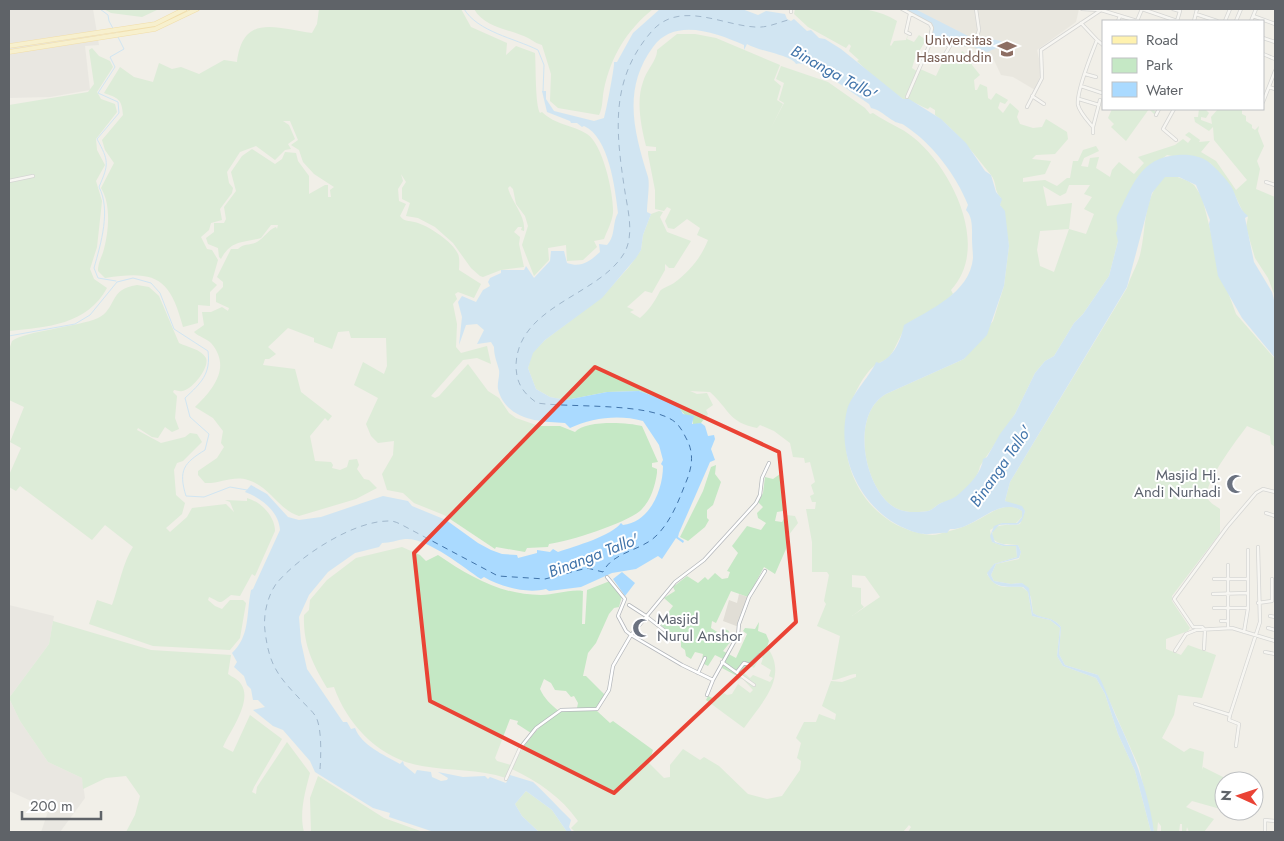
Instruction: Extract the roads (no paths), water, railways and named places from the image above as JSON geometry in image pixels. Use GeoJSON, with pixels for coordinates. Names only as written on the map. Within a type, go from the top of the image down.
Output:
{"type":"FeatureCollection","features":[{"type":"Feature","properties":{"kind":"main road"},"geometry":{"type":"LineString","coordinates":[[9,46],[161,22],[185,9]]}},
{"type":"Feature","properties":{"kind":"main road"},"geometry":{"type":"LineString","coordinates":[[9,52],[155,29],[197,9]]}},
{"type":"Feature","properties":{"kind":"street"},"geometry":{"type":"LineString","coordinates":[[902,9],[930,24],[932,28],[929,37],[950,46],[941,62]]}},
{"type":"Feature","properties":{"kind":"street"},"geometry":{"type":"LineString","coordinates":[[976,9],[978,30],[976,40]]}},
{"type":"Feature","properties":{"kind":"street"},"geometry":{"type":"LineString","coordinates":[[1082,9],[1107,10],[1134,20]]}},
{"type":"Feature","properties":{"kind":"street"},"geometry":{"type":"LineString","coordinates":[[1142,9],[1174,20]]}},
{"type":"Feature","properties":{"kind":"street"},"geometry":{"type":"LineString","coordinates":[[1173,9],[1181,10]]}},
{"type":"Feature","properties":{"kind":"street"},"geometry":{"type":"LineString","coordinates":[[1194,20],[1197,9]]}},
{"type":"Feature","properties":{"kind":"street"},"geometry":{"type":"LineString","coordinates":[[1251,20],[1256,9]]}},
{"type":"Feature","properties":{"kind":"street"},"geometry":{"type":"LineString","coordinates":[[1027,107],[1042,78],[1041,50],[1101,10]]}},
{"type":"Feature","properties":{"kind":"street"},"geometry":{"type":"LineString","coordinates":[[910,14],[906,32],[910,34]]}},
{"type":"Feature","properties":{"kind":"street"},"geometry":{"type":"LineString","coordinates":[[1196,14],[1208,20]]}},
{"type":"Feature","properties":{"kind":"street"},"geometry":{"type":"LineString","coordinates":[[1118,20],[1120,16]]}},
{"type":"Feature","properties":{"kind":"street"},"geometry":{"type":"LineString","coordinates":[[1253,16],[1275,24]]}},
{"type":"Feature","properties":{"kind":"street"},"geometry":{"type":"LineString","coordinates":[[1081,23],[1102,44]]}},
{"type":"Feature","properties":{"kind":"street"},"geometry":{"type":"LineString","coordinates":[[907,97],[932,39]]}},
{"type":"Feature","properties":{"kind":"street"},"geometry":{"type":"LineString","coordinates":[[1093,128],[1080,108],[1079,99],[1081,86],[1097,40]]}},
{"type":"Feature","properties":{"kind":"street"},"geometry":{"type":"LineString","coordinates":[[1264,100],[1275,72]]}},
{"type":"Feature","properties":{"kind":"street"},"geometry":{"type":"LineString","coordinates":[[1085,74],[1096,77]]}},
{"type":"Feature","properties":{"kind":"street"},"geometry":{"type":"LineString","coordinates":[[1081,86],[1102,94]]}},
{"type":"Feature","properties":{"kind":"street"},"geometry":{"type":"LineString","coordinates":[[1269,87],[1275,89]]}},
{"type":"Feature","properties":{"kind":"street"},"geometry":{"type":"LineString","coordinates":[[1032,96],[1044,104]]}},
{"type":"Feature","properties":{"kind":"street"},"geometry":{"type":"LineString","coordinates":[[1079,99],[1099,105]]}},
{"type":"Feature","properties":{"kind":"street"},"geometry":{"type":"LineString","coordinates":[[1092,133],[1100,100]]}},
{"type":"Feature","properties":{"kind":"street"},"geometry":{"type":"LineString","coordinates":[[1156,115],[1158,110]]}},
{"type":"Feature","properties":{"kind":"street"},"geometry":{"type":"LineString","coordinates":[[1173,110],[1163,129],[1176,140]]}},
{"type":"Feature","properties":{"kind":"street"},"geometry":{"type":"LineString","coordinates":[[9,181],[33,176]]}},
{"type":"Feature","properties":{"kind":"street"},"geometry":{"type":"LineString","coordinates":[[1266,182],[1275,185]]}},
{"type":"Feature","properties":{"kind":"street"},"geometry":{"type":"LineString","coordinates":[[506,779],[520,748],[536,728],[561,710],[597,709],[609,690],[613,666],[631,635],[674,582],[704,560],[756,503],[760,495],[761,479],[769,463]]}},
{"type":"Feature","properties":{"kind":"street"},"geometry":{"type":"LineString","coordinates":[[1205,630],[1202,627],[1192,626],[1174,601],[1175,597],[1227,527],[1256,493],[1263,489],[1275,492]]}},
{"type":"Feature","properties":{"kind":"street"},"geometry":{"type":"LineString","coordinates":[[1266,513],[1275,516]]}},
{"type":"Feature","properties":{"kind":"street"},"geometry":{"type":"LineString","coordinates":[[1236,746],[1239,724],[1229,720],[1242,674],[1257,636],[1261,617],[1258,603],[1258,547]]}},
{"type":"Feature","properties":{"kind":"street"},"geometry":{"type":"LineString","coordinates":[[1244,632],[1248,608],[1248,550]]}},
{"type":"Feature","properties":{"kind":"street"},"geometry":{"type":"LineString","coordinates":[[1228,565],[1228,628]]}},
{"type":"Feature","properties":{"kind":"street"},"geometry":{"type":"LineString","coordinates":[[707,695],[722,662],[738,635],[739,624],[749,597],[765,571]]}},
{"type":"Feature","properties":{"kind":"street"},"geometry":{"type":"LineString","coordinates":[[607,577],[625,599],[618,616],[626,631],[713,680]]}},
{"type":"Feature","properties":{"kind":"street"},"geometry":{"type":"LineString","coordinates":[[1214,579],[1248,579]]}},
{"type":"Feature","properties":{"kind":"street"},"geometry":{"type":"LineString","coordinates":[[1258,603],[1272,601],[1272,579]]}},
{"type":"Feature","properties":{"kind":"street"},"geometry":{"type":"LineString","coordinates":[[1214,594],[1248,593]]}},
{"type":"Feature","properties":{"kind":"street"},"geometry":{"type":"LineString","coordinates":[[629,605],[669,634]]}},
{"type":"Feature","properties":{"kind":"street"},"geometry":{"type":"LineString","coordinates":[[1214,608],[1248,608]]}},
{"type":"Feature","properties":{"kind":"street"},"geometry":{"type":"LineString","coordinates":[[1270,616],[1275,617]]}},
{"type":"Feature","properties":{"kind":"street"},"geometry":{"type":"LineString","coordinates":[[1221,621],[1228,621]]}},
{"type":"Feature","properties":{"kind":"street"},"geometry":{"type":"LineString","coordinates":[[1175,651],[1186,634],[1196,630],[1228,628],[1275,641]]}},
{"type":"Feature","properties":{"kind":"street"},"geometry":{"type":"LineString","coordinates":[[1268,628],[1275,630]]}},
{"type":"Feature","properties":{"kind":"street"},"geometry":{"type":"LineString","coordinates":[[1204,649],[1205,630]]}},
{"type":"Feature","properties":{"kind":"street"},"geometry":{"type":"LineString","coordinates":[[1266,652],[1275,654]]}},
{"type":"Feature","properties":{"kind":"street"},"geometry":{"type":"LineString","coordinates":[[737,672],[744,663],[750,665],[760,655]]}},
{"type":"Feature","properties":{"kind":"street"},"geometry":{"type":"LineString","coordinates":[[698,673],[705,658]]}},
{"type":"Feature","properties":{"kind":"street"},"geometry":{"type":"LineString","coordinates":[[722,662],[754,685]]}},
{"type":"Feature","properties":{"kind":"street"},"geometry":{"type":"LineString","coordinates":[[1195,704],[1230,715]]}},
{"type":"Feature","properties":{"kind":"street"},"geometry":{"type":"LineString","coordinates":[[1265,832],[1265,820],[1275,821]]}},
{"type":"Feature","properties":{"kind":"water","name":"Binanga Tallo'"},"geometry":{"type":"Polygon","coordinates":[[[660,9],[742,9],[758,15],[766,11],[785,14],[787,19],[791,21],[794,19],[807,31],[811,30],[819,38],[825,39],[841,49],[903,99],[909,99],[941,119],[966,143],[985,171],[991,175],[996,192],[1002,199],[1000,205],[1005,211],[1009,246],[1004,286],[987,335],[964,359],[886,394],[875,404],[868,417],[865,432],[865,449],[873,481],[881,495],[899,510],[923,512],[930,510],[958,495],[975,478],[983,459],[987,457],[1000,434],[1015,414],[1035,373],[1045,361],[1054,356],[1074,323],[1083,314],[1109,276],[1118,241],[1116,233],[1118,229],[1117,216],[1133,184],[1146,168],[1155,161],[1165,157],[1195,156],[1210,163],[1231,186],[1240,206],[1248,216],[1245,218],[1254,262],[1272,292],[1275,304],[1275,358],[1242,318],[1218,276],[1209,224],[1210,220],[1196,185],[1179,177],[1165,177],[1152,193],[1127,287],[1010,482],[1005,501],[1022,506],[1025,511],[1023,518],[1016,525],[999,525],[992,533],[995,542],[1006,545],[1018,545],[1021,552],[1019,558],[996,564],[991,575],[994,581],[1011,584],[1022,583],[1029,588],[1033,613],[1055,621],[1061,627],[1059,654],[1065,665],[1098,675],[1136,764],[1149,804],[1154,832],[1151,832],[1135,771],[1118,734],[1105,694],[1096,678],[1063,666],[1057,656],[1060,628],[1050,620],[1032,616],[1028,592],[1023,587],[997,585],[987,573],[994,564],[1017,557],[1016,546],[1003,546],[992,542],[990,536],[994,526],[1002,523],[1017,523],[1022,517],[1022,511],[1013,507],[1004,507],[968,525],[950,529],[947,533],[918,533],[899,526],[883,515],[869,501],[858,485],[850,467],[844,429],[849,404],[876,362],[879,363],[893,352],[899,342],[904,325],[947,299],[964,281],[970,270],[973,258],[972,223],[966,210],[968,205],[957,183],[925,141],[904,125],[871,108],[869,104],[834,80],[826,79],[816,70],[804,64],[796,64],[788,58],[747,44],[744,50],[744,45],[733,40],[696,30],[673,32],[662,38],[653,47],[643,63],[637,79],[634,95],[635,127],[649,180],[647,212],[651,214],[643,235],[641,250],[602,298],[545,340],[533,353],[528,368],[536,389],[550,397],[566,400],[607,392],[639,391],[674,403],[676,401],[683,414],[694,416],[692,424],[701,423],[705,426],[708,436],[714,435],[715,439],[711,449],[715,460],[710,462],[679,533],[678,537],[684,541],[683,543],[676,538],[662,559],[658,556],[636,569],[612,573],[581,587],[531,591],[514,589],[484,577],[481,579],[424,543],[405,539],[382,543],[379,547],[355,553],[328,572],[309,595],[299,617],[301,642],[307,669],[343,722],[347,722],[351,729],[355,728],[362,740],[400,764],[403,761],[404,765],[415,774],[417,770],[431,772],[432,777],[441,781],[448,778],[438,772],[463,777],[485,776],[488,779],[490,777],[506,783],[510,775],[533,782],[571,820],[569,827],[572,832],[567,832],[552,810],[526,791],[515,804],[522,816],[539,832],[434,832],[389,817],[390,813],[373,808],[315,772],[310,761],[283,730],[273,726],[253,710],[265,707],[258,700],[253,700],[251,689],[247,685],[244,676],[234,667],[237,662],[232,653],[242,640],[245,632],[251,590],[280,530],[276,517],[268,506],[258,498],[245,492],[251,485],[267,494],[288,517],[299,520],[321,517],[383,496],[408,501],[412,506],[446,520],[491,550],[502,554],[517,555],[518,558],[537,553],[537,550],[550,552],[553,549],[558,552],[593,540],[616,528],[621,523],[623,525],[632,523],[641,518],[653,503],[661,485],[663,466],[661,464],[663,460],[659,445],[643,421],[605,418],[570,428],[565,423],[534,420],[516,413],[502,399],[498,389],[499,370],[494,347],[491,342],[477,344],[484,330],[477,324],[466,325],[459,345],[462,317],[458,302],[462,296],[476,302],[483,290],[490,286],[488,282],[490,278],[501,273],[501,270],[524,270],[526,266],[534,278],[550,261],[551,251],[564,251],[567,263],[577,265],[588,261],[600,252],[599,244],[607,245],[610,241],[618,213],[613,177],[605,152],[593,132],[584,126],[571,123],[547,112],[542,91],[546,91],[546,99],[554,111],[594,121],[604,118],[614,62],[617,62],[633,33],[660,9]]]}},
{"type":"Feature","properties":{"kind":"water"},"geometry":{"type":"Polygon","coordinates":[[[905,9],[915,9],[976,40],[986,38],[1001,41],[1004,45],[987,52],[969,45],[955,47],[931,37],[934,28],[932,23],[905,9]]]}},
{"type":"Feature","properties":{"kind":"water"},"geometry":{"type":"Polygon","coordinates":[[[622,572],[635,583],[625,596],[613,579],[622,572]]]}},
{"type":"Feature","properties":{"kind":"waterway"},"geometry":{"type":"LineString","coordinates":[[100,9],[108,15],[116,34]]}},
{"type":"Feature","properties":{"kind":"waterway"},"geometry":{"type":"LineString","coordinates":[[464,9],[470,17],[487,29],[538,50],[544,65],[543,92]]}},
{"type":"Feature","properties":{"kind":"waterway"},"geometry":{"type":"LineString","coordinates":[[116,281],[98,278],[94,268],[105,216],[103,196],[99,187],[105,173],[106,158],[97,139],[119,113],[118,102],[98,93],[115,67],[110,57],[124,49],[118,37]]}},
{"type":"Feature","properties":{"kind":"waterway"},"geometry":{"type":"LineString","coordinates":[[9,336],[75,324],[90,315],[117,282],[133,278],[151,283],[160,293],[174,329],[208,351],[208,366],[204,378],[185,398],[190,417],[209,434],[205,450],[188,463],[183,473],[186,496],[204,497],[230,487],[247,490]]}},
{"type":"Feature","properties":{"kind":"place","name":"Universitas Hasanuddin"},"geometry":{"type":"Point","coordinates":[1007,49]}},
{"type":"Feature","properties":{"kind":"place","name":"Masjid Hj. Andi Nurhadi"},"geometry":{"type":"Point","coordinates":[1236,484]}},
{"type":"Feature","properties":{"kind":"place","name":"Masjid Nurul Anshor"},"geometry":{"type":"Point","coordinates":[642,628]}}]}
